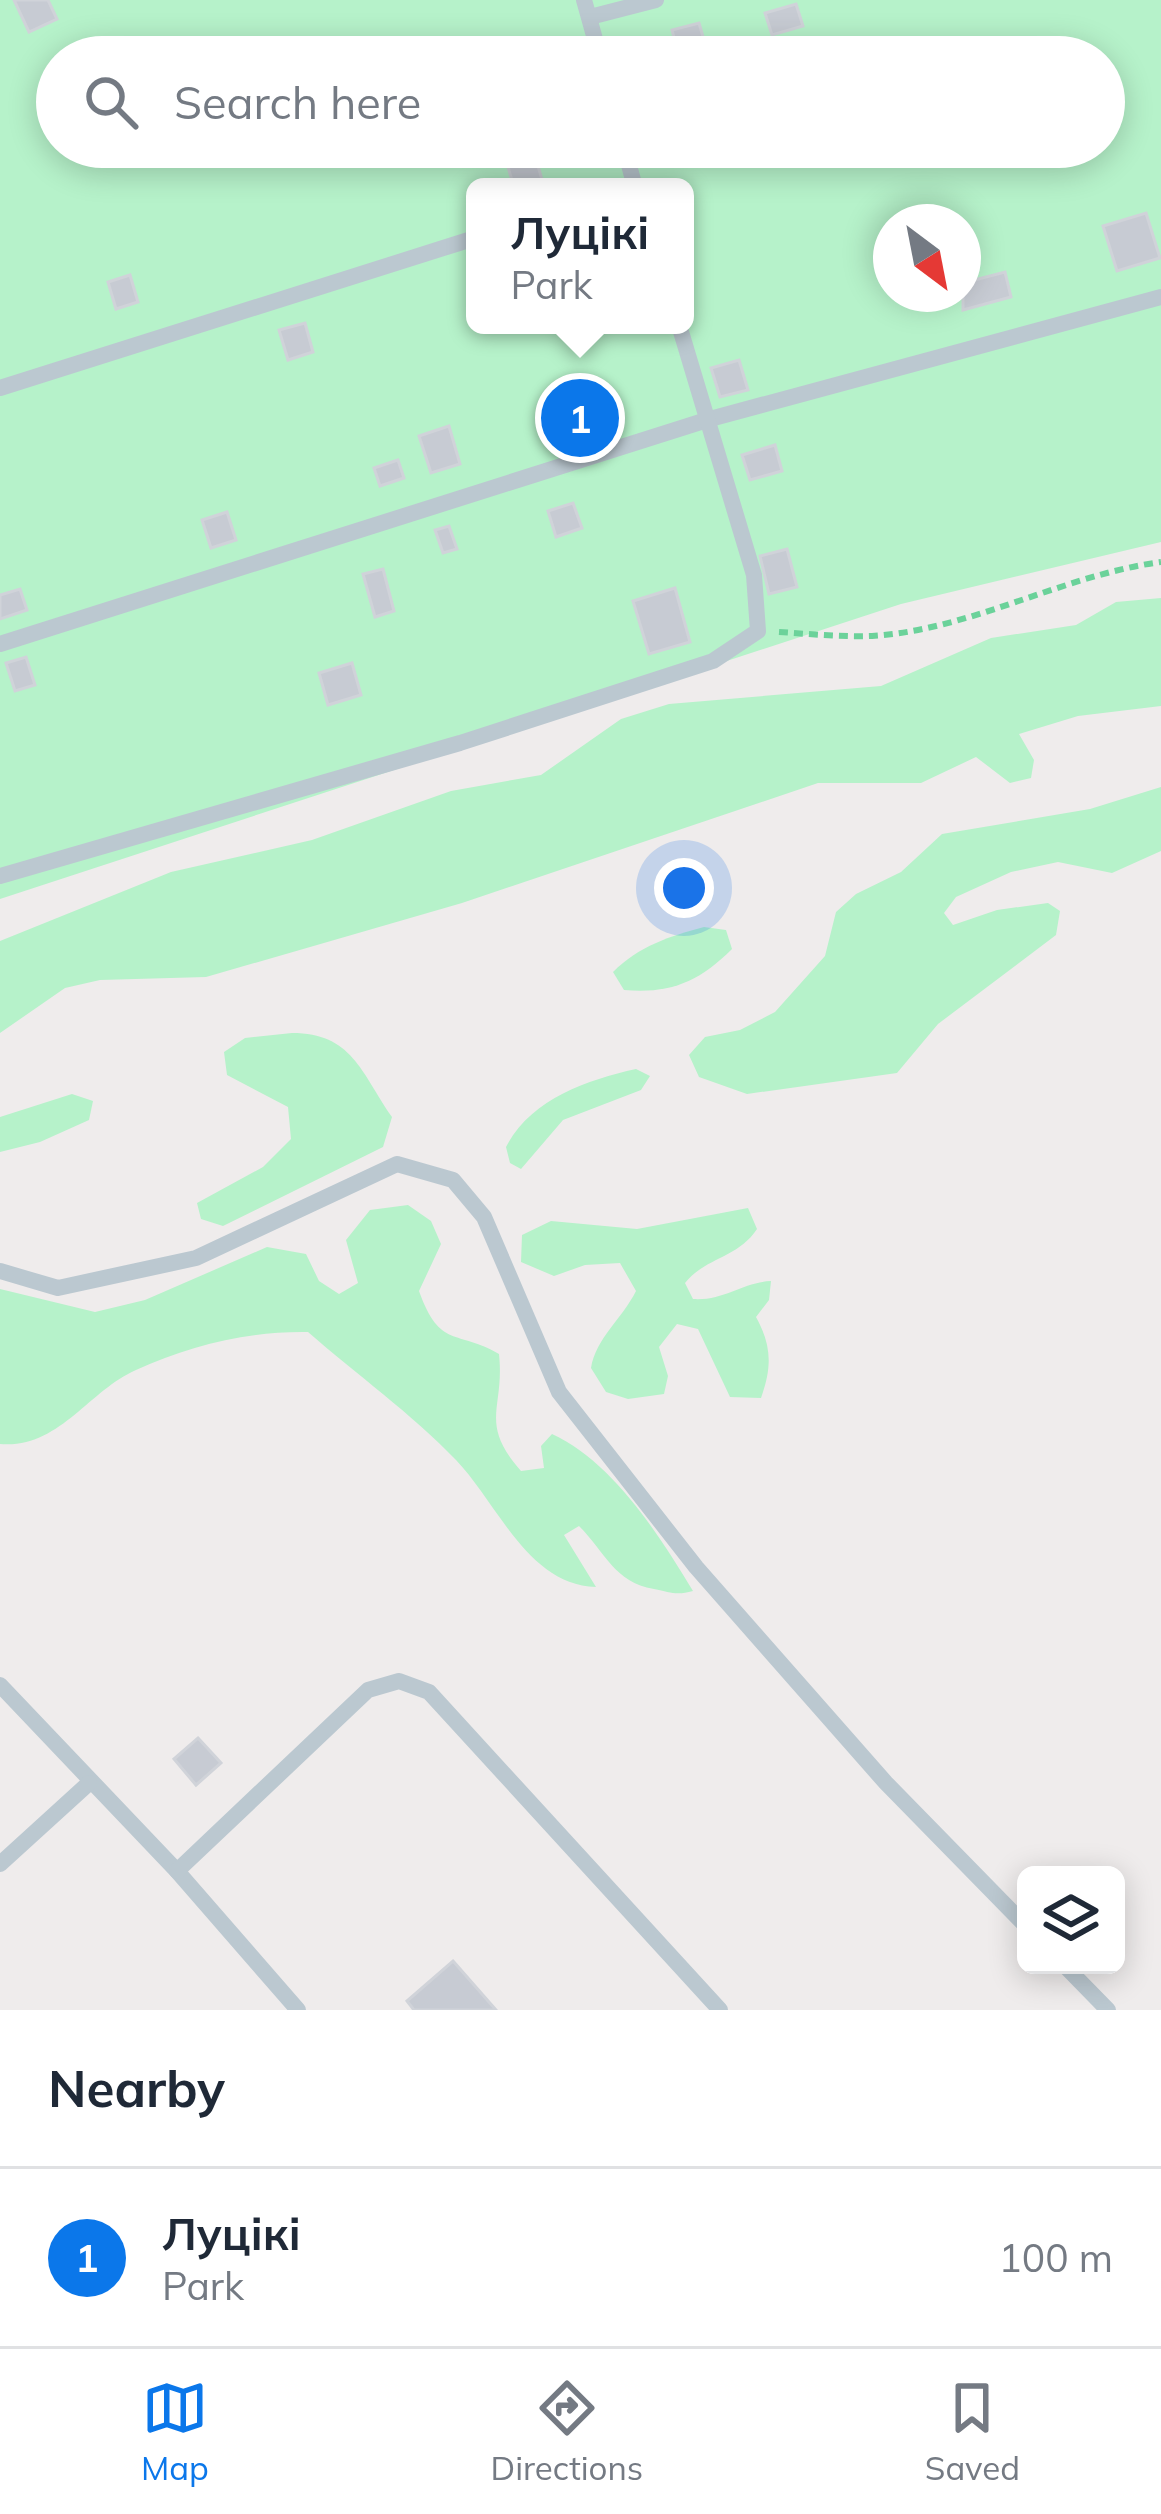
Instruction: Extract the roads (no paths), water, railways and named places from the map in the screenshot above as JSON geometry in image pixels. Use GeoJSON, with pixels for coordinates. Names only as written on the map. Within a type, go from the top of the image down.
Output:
{"type":"FeatureCollection","features":[{"type":"Feature","properties":{"kind":"lane"},"geometry":{"type":"LineString","coordinates":[[587,8],[656,0]]}},
{"type":"Feature","properties":{"kind":"lane"},"geometry":{"type":"LineString","coordinates":[[0,388],[466,241]]}},
{"type":"Feature","properties":{"kind":"lane"},"geometry":{"type":"LineString","coordinates":[[0,644],[710,419],[1161,297]]}},
{"type":"Feature","properties":{"kind":"lane"},"geometry":{"type":"LineString","coordinates":[[0,876],[460,743],[713,661],[758,631],[754,575],[682,334]]}},
{"type":"Feature","properties":{"kind":"lane"},"geometry":{"type":"LineString","coordinates":[[0,1271],[58,1288],[196,1258],[397,1164],[453,1180],[484,1217],[559,1391],[572,1409],[696,1567],[886,1783],[1017,1917]]}},
{"type":"Feature","properties":{"kind":"lane"},"geometry":{"type":"LineString","coordinates":[[177,1871],[368,1690],[399,1681],[429,1692],[720,2010]]}},
{"type":"Feature","properties":{"kind":"lane"},"geometry":{"type":"LineString","coordinates":[[0,1685],[177,1871],[298,2010]]}},
{"type":"Feature","properties":{"kind":"lane"},"geometry":{"type":"LineString","coordinates":[[0,1864],[89,1783]]}},
{"type":"Feature","properties":{"kind":"lane"},"geometry":{"type":"LineString","coordinates":[[1073,1974],[1108,2010]]}},
{"type":"Feature","properties":{"kind":"place","name":"Луцікі"},"geometry":{"type":"Point","coordinates":[580,418]}}]}
